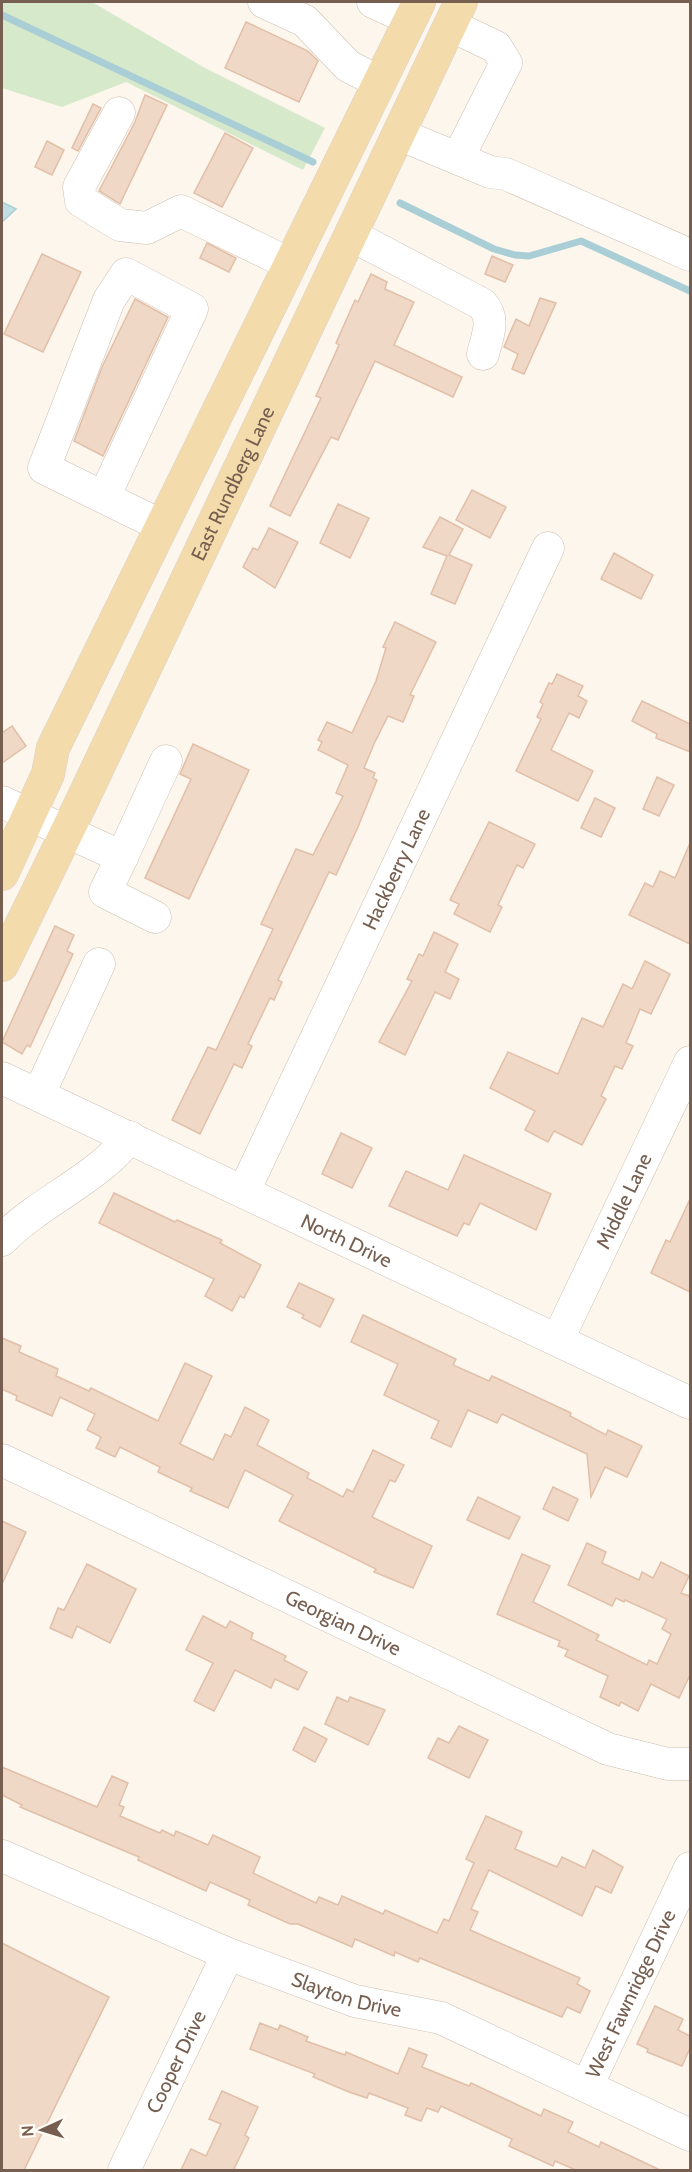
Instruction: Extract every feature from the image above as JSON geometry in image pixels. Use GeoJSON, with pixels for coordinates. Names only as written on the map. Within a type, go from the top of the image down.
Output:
{"type":"FeatureCollection","features":[{"type":"Feature","properties":{"kind":"main road"},"geometry":{"type":"LineString","coordinates":[[2,874],[16,808],[48,774],[53,748],[414,10]]}},
{"type":"Feature","properties":{"kind":"main road","name":"East Rundberg Lane"},"geometry":{"type":"LineString","coordinates":[[2,965],[456,13]]}},
{"type":"Feature","properties":{"kind":"main road"},"geometry":{"type":"LineString","coordinates":[[379,82],[416,98]]}},
{"type":"Feature","properties":{"kind":"main road"},"geometry":{"type":"LineString","coordinates":[[162,526],[203,546]]}},
{"type":"Feature","properties":{"kind":"street"},"geometry":{"type":"LineString","coordinates":[[264,2],[305,21],[348,66],[379,82]]}},
{"type":"Feature","properties":{"kind":"street"},"geometry":{"type":"LineString","coordinates":[[373,2],[414,10]]}},
{"type":"Feature","properties":{"kind":"street"},"geometry":{"type":"LineString","coordinates":[[456,13],[496,46],[506,63],[458,158]]}},
{"type":"Feature","properties":{"kind":"street"},"geometry":{"type":"LineString","coordinates":[[119,113],[79,187],[81,201],[120,225],[147,228],[181,211],[290,264]]}},
{"type":"Feature","properties":{"kind":"street"},"geometry":{"type":"LineString","coordinates":[[399,134],[490,172],[506,174],[690,255]]}},
{"type":"Feature","properties":{"kind":"street"},"geometry":{"type":"LineString","coordinates":[[351,235],[482,304],[489,311],[491,322],[483,354]]}},
{"type":"Feature","properties":{"kind":"street"},"geometry":{"type":"LineString","coordinates":[[104,497],[192,309],[126,274],[109,300],[44,468],[162,526]]}},
{"type":"Feature","properties":{"kind":"street","name":"Hackberry Lane"},"geometry":{"type":"LineString","coordinates":[[244,1191],[548,548]]}},
{"type":"Feature","properties":{"kind":"street"},"geometry":{"type":"LineString","coordinates":[[155,917],[105,892],[166,761]]}},
{"type":"Feature","properties":{"kind":"street"},"geometry":{"type":"LineString","coordinates":[[16,808],[122,857]]}},
{"type":"Feature","properties":{"kind":"street"},"geometry":{"type":"LineString","coordinates":[[39,1094],[99,963]]}},
{"type":"Feature","properties":{"kind":"street","name":"Middle Lane"},"geometry":{"type":"LineString","coordinates":[[558,1339],[690,1062]]}},
{"type":"Feature","properties":{"kind":"street","name":"North Drive"},"geometry":{"type":"LineString","coordinates":[[2,1078],[690,1403]]}},
{"type":"Feature","properties":{"kind":"street"},"geometry":{"type":"LineString","coordinates":[[2,1240],[45,1203],[113,1158],[130,1137]]}},
{"type":"Feature","properties":{"kind":"street","name":"Georgian Drive"},"geometry":{"type":"LineString","coordinates":[[2,1460],[608,1749],[668,1764],[690,1764]]}},
{"type":"Feature","properties":{"kind":"street","name":"Slayton Drive"},"geometry":{"type":"LineString","coordinates":[[2,1856],[228,1954],[355,2001],[441,2018],[690,2135]]}},
{"type":"Feature","properties":{"kind":"street","name":"West Fawnridge Drive"},"geometry":{"type":"LineString","coordinates":[[586,2085],[690,1868]]}},
{"type":"Feature","properties":{"kind":"street","name":"Cooper Drive"},"geometry":{"type":"LineString","coordinates":[[124,2170],[228,1954]]}},
{"type":"Feature","properties":{"kind":"green space"},"geometry":{"type":"Polygon","coordinates":[[[2,2],[92,2],[205,68],[325,128],[303,170],[126,82],[62,107],[2,88],[2,2]]]}},
{"type":"Feature","properties":{"kind":"water"},"geometry":{"type":"Polygon","coordinates":[[[2,202],[16,209],[2,222],[2,202]]]}},
{"type":"Feature","properties":{"kind":"building"},"geometry":{"type":"Polygon","coordinates":[[[246,22],[308,51],[318,61],[299,102],[225,68],[246,22]]]}},
{"type":"Feature","properties":{"kind":"building"},"geometry":{"type":"Polygon","coordinates":[[[145,95],[167,105],[120,204],[99,191],[135,122],[145,95]]]}},
{"type":"Feature","properties":{"kind":"building"},"geometry":{"type":"Polygon","coordinates":[[[93,104],[101,108],[78,151],[72,148],[93,104]]]}},
{"type":"Feature","properties":{"kind":"building"},"geometry":{"type":"Polygon","coordinates":[[[225,133],[253,148],[222,207],[194,193],[225,133]]]}},
{"type":"Feature","properties":{"kind":"building"},"geometry":{"type":"Polygon","coordinates":[[[47,141],[64,150],[52,175],[35,167],[47,141]]]}},
{"type":"Feature","properties":{"kind":"building"},"geometry":{"type":"Polygon","coordinates":[[[207,243],[236,258],[229,272],[200,258],[207,243]]]}},
{"type":"Feature","properties":{"kind":"building"},"geometry":{"type":"Polygon","coordinates":[[[42,254],[81,272],[43,352],[4,334],[42,254]]]}},
{"type":"Feature","properties":{"kind":"building"},"geometry":{"type":"Polygon","coordinates":[[[492,256],[513,265],[505,282],[485,274],[492,256]]]}},
{"type":"Feature","properties":{"kind":"building"},"geometry":{"type":"Polygon","coordinates":[[[371,274],[387,282],[385,289],[414,302],[394,345],[462,377],[453,397],[375,361],[338,440],[331,437],[290,516],[270,506],[321,398],[316,396],[339,345],[336,343],[355,300],[358,302],[371,274]]]}},
{"type":"Feature","properties":{"kind":"building"},"geometry":{"type":"Polygon","coordinates":[[[540,298],[556,303],[524,374],[512,369],[518,354],[504,347],[516,319],[529,326],[540,298]]]}},
{"type":"Feature","properties":{"kind":"building"},"geometry":{"type":"Polygon","coordinates":[[[135,299],[168,317],[103,456],[74,441],[102,367],[135,299]]]}},
{"type":"Feature","properties":{"kind":"building"},"geometry":{"type":"Polygon","coordinates":[[[472,490],[506,507],[490,538],[456,520],[472,490]]]}},
{"type":"Feature","properties":{"kind":"building"},"geometry":{"type":"Polygon","coordinates":[[[338,504],[369,518],[350,558],[320,543],[338,504]]]}},
{"type":"Feature","properties":{"kind":"building"},"geometry":{"type":"Polygon","coordinates":[[[440,517],[463,529],[449,555],[472,565],[455,604],[431,594],[447,556],[423,547],[440,517]]]}},
{"type":"Feature","properties":{"kind":"building"},"geometry":{"type":"Polygon","coordinates":[[[269,528],[298,542],[275,588],[243,567],[253,548],[258,550],[269,528]]]}},
{"type":"Feature","properties":{"kind":"building"},"geometry":{"type":"Polygon","coordinates":[[[614,553],[653,575],[641,599],[601,579],[614,553]]]}},
{"type":"Feature","properties":{"kind":"building"},"geometry":{"type":"Polygon","coordinates":[[[395,622],[436,642],[410,695],[414,696],[403,722],[388,716],[374,744],[364,768],[375,773],[373,778],[377,780],[358,827],[336,875],[329,872],[278,980],[282,982],[274,1000],[270,998],[248,1044],[252,1046],[242,1068],[234,1064],[200,1134],[172,1120],[208,1047],[216,1050],[273,929],[261,924],[296,849],[313,855],[343,796],[336,793],[348,765],[318,750],[322,742],[318,740],[327,722],[352,733],[376,681],[386,648],[383,647],[395,622]]]}},
{"type":"Feature","properties":{"kind":"building"},"geometry":{"type":"Polygon","coordinates":[[[557,674],[583,686],[578,696],[587,701],[579,718],[569,713],[551,750],[593,771],[578,801],[516,771],[541,719],[537,717],[543,704],[540,702],[549,683],[552,684],[557,674]]]}},
{"type":"Feature","properties":{"kind":"building"},"geometry":{"type":"Polygon","coordinates":[[[642,701],[690,724],[690,752],[656,738],[657,734],[632,721],[642,701]]]}},
{"type":"Feature","properties":{"kind":"building"},"geometry":{"type":"Polygon","coordinates":[[[12,726],[26,746],[2,763],[2,733],[12,726]]]}},
{"type":"Feature","properties":{"kind":"building"},"geometry":{"type":"Polygon","coordinates":[[[193,744],[249,770],[189,899],[145,878],[191,779],[180,774],[193,744]]]}},
{"type":"Feature","properties":{"kind":"building"},"geometry":{"type":"Polygon","coordinates":[[[657,777],[674,785],[659,816],[643,809],[657,777]]]}},
{"type":"Feature","properties":{"kind":"building"},"geometry":{"type":"Polygon","coordinates":[[[595,798],[615,808],[601,837],[581,828],[595,798]]]}},
{"type":"Feature","properties":{"kind":"building"},"geometry":{"type":"Polygon","coordinates":[[[489,822],[535,844],[523,868],[517,865],[498,905],[502,907],[490,932],[454,914],[459,904],[450,900],[489,822]]]}},
{"type":"Feature","properties":{"kind":"building"},"geometry":{"type":"Polygon","coordinates":[[[690,843],[690,944],[629,915],[645,883],[653,887],[660,871],[675,878],[690,843]]]}},
{"type":"Feature","properties":{"kind":"building"},"geometry":{"type":"Polygon","coordinates":[[[55,926],[74,935],[67,951],[73,954],[30,1047],[27,1045],[22,1054],[2,1042],[55,926]]]}},
{"type":"Feature","properties":{"kind":"building"},"geometry":{"type":"Polygon","coordinates":[[[434,932],[458,944],[445,972],[459,979],[450,999],[435,992],[405,1055],[379,1042],[412,981],[407,979],[419,954],[423,956],[434,932]]]}},
{"type":"Feature","properties":{"kind":"building"},"geometry":{"type":"Polygon","coordinates":[[[645,961],[670,974],[651,1014],[640,1009],[626,1043],[633,1046],[622,1069],[615,1066],[601,1096],[606,1099],[582,1145],[554,1131],[548,1142],[525,1130],[535,1111],[490,1088],[508,1052],[558,1074],[582,1018],[603,1027],[623,984],[632,989],[645,961]]]}},
{"type":"Feature","properties":{"kind":"building"},"geometry":{"type":"Polygon","coordinates":[[[341,1133],[372,1148],[352,1188],[322,1174],[341,1133]]]}},
{"type":"Feature","properties":{"kind":"building"},"geometry":{"type":"Polygon","coordinates":[[[464,1155],[551,1194],[536,1230],[480,1203],[469,1225],[464,1223],[457,1236],[389,1206],[406,1171],[448,1190],[464,1155]]]}},
{"type":"Feature","properties":{"kind":"building"},"geometry":{"type":"Polygon","coordinates":[[[114,1193],[175,1222],[177,1220],[222,1240],[220,1243],[261,1265],[244,1298],[240,1296],[232,1311],[205,1296],[214,1279],[99,1223],[114,1193]]]}},
{"type":"Feature","properties":{"kind":"building"},"geometry":{"type":"Polygon","coordinates":[[[690,1199],[690,1292],[651,1273],[666,1240],[670,1242],[690,1199]]]}},
{"type":"Feature","properties":{"kind":"building"},"geometry":{"type":"Polygon","coordinates":[[[299,1283],[334,1299],[320,1327],[302,1318],[304,1315],[287,1307],[299,1283]]]}},
{"type":"Feature","properties":{"kind":"building"},"geometry":{"type":"Polygon","coordinates":[[[363,1315],[456,1359],[453,1365],[489,1381],[492,1376],[571,1413],[570,1416],[606,1435],[608,1430],[642,1446],[627,1477],[605,1467],[591,1497],[587,1454],[502,1414],[497,1423],[468,1410],[451,1447],[431,1438],[439,1421],[384,1395],[398,1364],[351,1342],[363,1315]]]}},
{"type":"Feature","properties":{"kind":"building"},"geometry":{"type":"Polygon","coordinates":[[[2,1338],[21,1346],[19,1352],[58,1369],[56,1376],[89,1391],[91,1388],[158,1421],[185,1363],[212,1376],[180,1444],[213,1460],[225,1434],[231,1437],[245,1407],[269,1420],[257,1445],[309,1473],[307,1478],[343,1497],[347,1489],[353,1492],[373,1450],[404,1465],[395,1482],[390,1480],[372,1517],[432,1546],[413,1588],[374,1572],[376,1569],[279,1521],[293,1495],[245,1470],[228,1508],[190,1491],[192,1488],[158,1472],[160,1467],[120,1447],[115,1457],[96,1448],[101,1437],[87,1430],[95,1414],[60,1397],[52,1416],[16,1400],[17,1396],[2,1389],[2,1338]]]}},
{"type":"Feature","properties":{"kind":"building"},"geometry":{"type":"Polygon","coordinates":[[[553,1487],[578,1499],[568,1521],[543,1509],[553,1487]]]}},
{"type":"Feature","properties":{"kind":"building"},"geometry":{"type":"Polygon","coordinates":[[[478,1497],[520,1517],[509,1539],[467,1520],[478,1497]]]}},
{"type":"Feature","properties":{"kind":"building"},"geometry":{"type":"Polygon","coordinates":[[[2,1521],[26,1532],[2,1584],[2,1521]]]}},
{"type":"Feature","properties":{"kind":"building"},"geometry":{"type":"Polygon","coordinates":[[[587,1543],[606,1552],[602,1563],[639,1580],[642,1572],[653,1578],[661,1562],[689,1576],[681,1593],[689,1596],[690,1593],[690,1675],[679,1698],[651,1684],[638,1711],[621,1702],[619,1706],[600,1697],[608,1676],[565,1656],[568,1650],[558,1646],[560,1641],[497,1614],[522,1554],[550,1566],[533,1602],[599,1635],[596,1640],[647,1665],[649,1660],[657,1664],[671,1634],[662,1629],[667,1619],[625,1600],[624,1602],[616,1598],[612,1606],[568,1585],[587,1543]]]}},
{"type":"Feature","properties":{"kind":"building"},"geometry":{"type":"Polygon","coordinates":[[[87,1564],[136,1589],[110,1643],[77,1626],[72,1638],[50,1628],[58,1608],[64,1610],[87,1564]]]}},
{"type":"Feature","properties":{"kind":"building"},"geometry":{"type":"Polygon","coordinates":[[[203,1616],[226,1628],[230,1621],[253,1633],[251,1639],[286,1656],[284,1660],[307,1672],[298,1690],[275,1679],[271,1688],[235,1670],[214,1711],[194,1701],[213,1663],[186,1650],[203,1616]]]}},
{"type":"Feature","properties":{"kind":"building"},"geometry":{"type":"Polygon","coordinates":[[[337,1697],[348,1702],[350,1697],[385,1710],[368,1745],[325,1724],[337,1697]]]}},
{"type":"Feature","properties":{"kind":"building"},"geometry":{"type":"Polygon","coordinates":[[[459,1726],[488,1740],[469,1778],[428,1758],[438,1738],[449,1743],[459,1726]]]}},
{"type":"Feature","properties":{"kind":"building"},"geometry":{"type":"Polygon","coordinates":[[[304,1727],[327,1739],[315,1762],[293,1750],[304,1727]]]}},
{"type":"Feature","properties":{"kind":"building"},"geometry":{"type":"Polygon","coordinates":[[[2,1767],[97,1807],[112,1776],[128,1783],[119,1805],[124,1807],[120,1816],[160,1833],[162,1830],[174,1836],[176,1831],[208,1845],[213,1835],[260,1857],[253,1873],[316,1903],[319,1897],[338,1905],[342,1896],[383,1914],[385,1910],[437,1933],[444,1919],[449,1921],[474,1863],[466,1859],[486,1816],[522,1832],[515,1849],[557,1867],[562,1857],[585,1868],[593,1850],[623,1867],[611,1893],[596,1886],[582,1916],[489,1870],[471,1909],[478,1912],[470,1930],[580,1978],[577,1984],[590,1991],[580,2013],[567,2007],[562,2017],[420,1958],[418,1962],[395,1952],[394,1956],[355,1939],[352,1947],[298,1924],[290,1924],[248,1905],[250,1900],[210,1882],[206,1891],[138,1860],[139,1857],[20,1807],[22,1805],[2,1795],[2,1767]]]}},
{"type":"Feature","properties":{"kind":"building"},"geometry":{"type":"Polygon","coordinates":[[[2,1943],[109,1997],[24,2170],[2,2170],[2,1943]]]}},
{"type":"Feature","properties":{"kind":"building"},"geometry":{"type":"Polygon","coordinates":[[[655,2006],[683,2019],[678,2030],[690,2036],[690,2048],[682,2066],[647,2052],[648,2049],[637,2044],[655,2006]]]}},
{"type":"Feature","properties":{"kind":"building"},"geometry":{"type":"Polygon","coordinates":[[[260,2023],[278,2030],[280,2025],[308,2037],[306,2041],[345,2055],[346,2052],[398,2074],[409,2048],[427,2055],[422,2067],[469,2086],[471,2083],[541,2116],[544,2109],[573,2122],[568,2132],[599,2147],[601,2142],[660,2170],[576,2170],[555,2161],[553,2166],[509,2146],[512,2139],[441,2106],[438,2112],[427,2108],[421,2121],[405,2115],[408,2108],[369,2093],[367,2098],[349,2092],[313,2077],[315,2074],[250,2049],[260,2023]]]}},
{"type":"Feature","properties":{"kind":"building"},"geometry":{"type":"Polygon","coordinates":[[[222,2091],[258,2107],[245,2135],[249,2138],[234,2169],[238,2170],[181,2170],[191,2149],[206,2156],[221,2124],[209,2119],[222,2091]]]}},
{"type":"Feature","properties":{"kind":"waterway"},"geometry":{"type":"LineString","coordinates":[[2,15],[313,162]]}},
{"type":"Feature","properties":{"kind":"waterway"},"geometry":{"type":"LineString","coordinates":[[400,203],[494,249],[529,256],[581,241],[690,291]]}}]}
